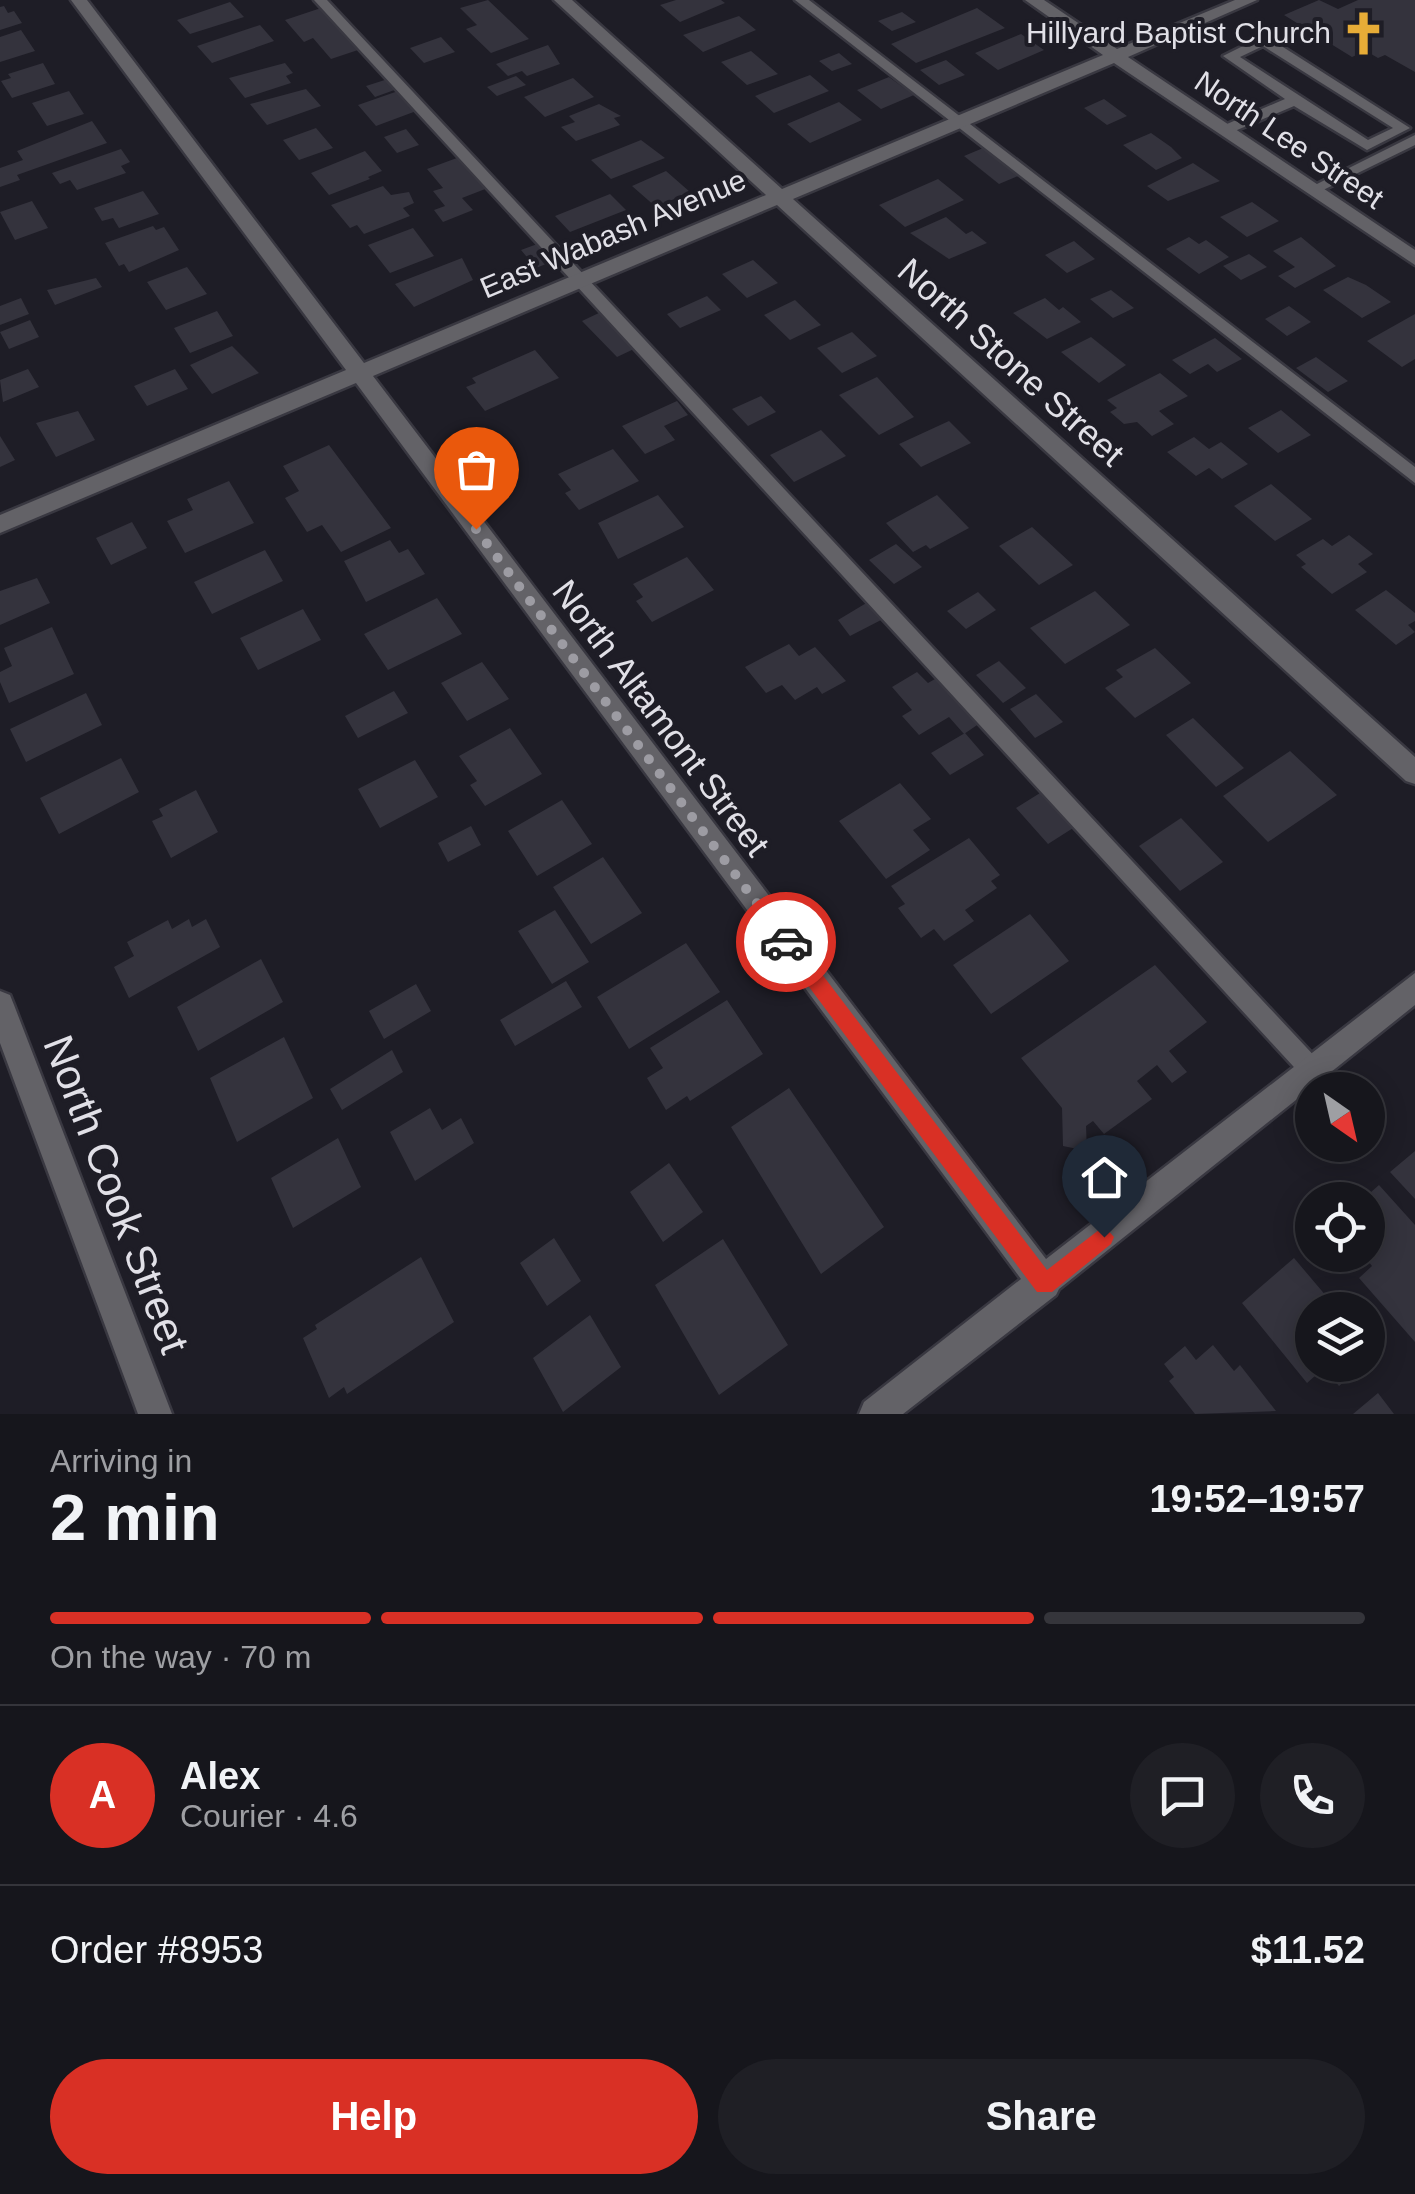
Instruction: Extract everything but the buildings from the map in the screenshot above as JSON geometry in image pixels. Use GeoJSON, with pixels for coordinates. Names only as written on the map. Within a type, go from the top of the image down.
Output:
{"type":"FeatureCollection","features":[{"type":"Feature","properties":{"kind":"street","name":"North Altamont Street"},"geometry":{"type":"LineString","coordinates":[[79,0],[1045,1284]]}},
{"type":"Feature","properties":{"kind":"street","name":"North Stone Street"},"geometry":{"type":"LineString","coordinates":[[562,0],[1415,773]]}},
{"type":"Feature","properties":{"kind":"street","name":"North Lee Street"},"geometry":{"type":"LineString","coordinates":[[1033,0],[1415,259]]}},
{"type":"Feature","properties":{"kind":"street","name":"East Wabash Avenue"},"geometry":{"type":"LineString","coordinates":[[0,524],[1249,0]]}},
{"type":"Feature","properties":{"kind":"street"},"geometry":{"type":"LineString","coordinates":[[876,1414],[1045,1284],[1415,987]]}},
{"type":"Feature","properties":{"kind":"street","name":"North Cook Street"},"geometry":{"type":"LineString","coordinates":[[0,1005],[155,1414]]}},
{"type":"Feature","properties":{"kind":"lane"},"geometry":{"type":"LineString","coordinates":[[320,0],[1312,1070]]}},
{"type":"Feature","properties":{"kind":"lane"},"geometry":{"type":"LineString","coordinates":[[800,0],[1415,476]]}},
{"type":"Feature","properties":{"kind":"lane"},"geometry":{"type":"LineString","coordinates":[[1264,41],[1403,128],[1367,146],[1295,100],[1230,56],[1264,41]]}},
{"type":"Feature","properties":{"kind":"lane"},"geometry":{"type":"LineString","coordinates":[[1225,130],[1295,100]]}},
{"type":"Feature","properties":{"kind":"lane"},"geometry":{"type":"LineString","coordinates":[[1312,190],[1415,139]]}},
{"type":"Feature","properties":{"kind":"way so far"},"geometry":{"type":"LineString","coordinates":[[476,529],[786,942]]}},
{"type":"Feature","properties":{"kind":"place","name":"Hillyard Baptist Church"},"geometry":{"type":"Point","coordinates":[1364,33]}},
{"type":"Feature","properties":{"kind":"route"},"geometry":{"type":"LineString","coordinates":[[786,942],[1045,1284],[1104,1237]]}}]}
